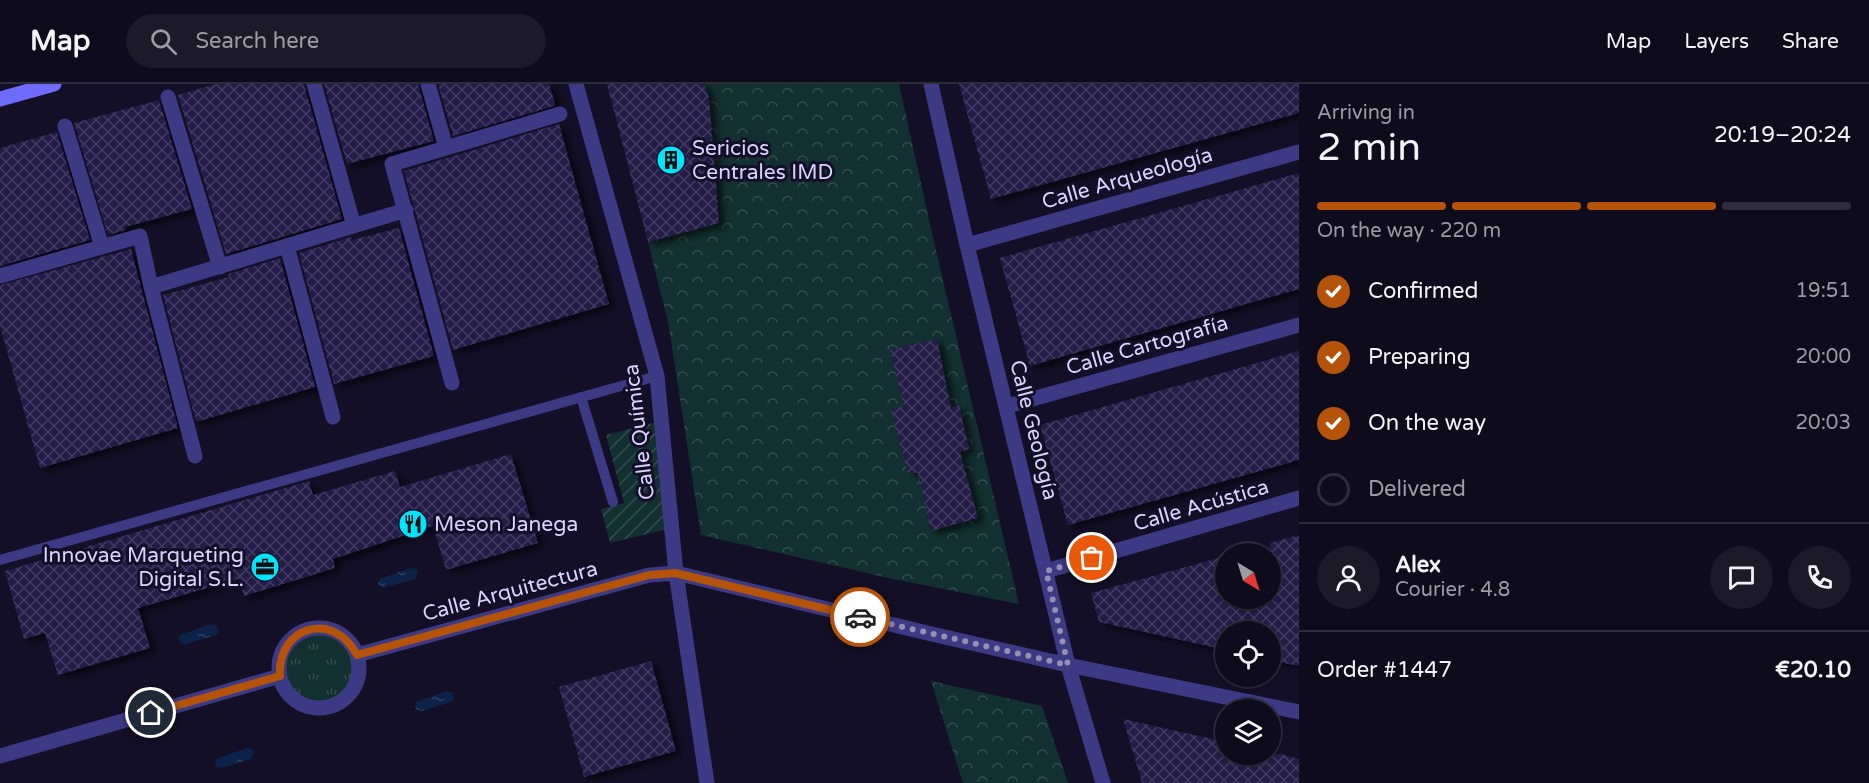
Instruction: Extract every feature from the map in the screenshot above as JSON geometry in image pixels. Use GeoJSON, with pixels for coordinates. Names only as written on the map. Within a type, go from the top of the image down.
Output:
{"type":"FeatureCollection","features":[{"type":"Feature","properties":{"kind":"street"},"geometry":{"type":"LineString","coordinates":[[0,99],[54,84]]}},
{"type":"Feature","properties":{"kind":"street"},"geometry":{"type":"LineString","coordinates":[[314,84],[354,226]]}},
{"type":"Feature","properties":{"kind":"street"},"geometry":{"type":"LineString","coordinates":[[428,84],[447,148]]}},
{"type":"Feature","properties":{"kind":"street","name":"Calle Química"},"geometry":{"type":"LineString","coordinates":[[576,84],[657,376],[675,573],[707,783]]}},
{"type":"Feature","properties":{"kind":"street","name":"Calle Geología"},"geometry":{"type":"LineString","coordinates":[[931,84],[967,245],[1068,665],[1103,783]]}},
{"type":"Feature","properties":{"kind":"street"},"geometry":{"type":"LineString","coordinates":[[168,97],[220,267]]}},
{"type":"Feature","properties":{"kind":"street"},"geometry":{"type":"LineString","coordinates":[[452,383],[392,164],[560,114]]}},
{"type":"Feature","properties":{"kind":"street"},"geometry":{"type":"LineString","coordinates":[[65,126],[102,246]]}},
{"type":"Feature","properties":{"kind":"street","name":"Calle Arqueología"},"geometry":{"type":"LineString","coordinates":[[967,245],[1299,152]]}},
{"type":"Feature","properties":{"kind":"street"},"geometry":{"type":"LineString","coordinates":[[151,287],[406,210]]}},
{"type":"Feature","properties":{"kind":"street"},"geometry":{"type":"LineString","coordinates":[[0,276],[140,236],[195,456]]}},
{"type":"Feature","properties":{"kind":"street"},"geometry":{"type":"LineString","coordinates":[[287,246],[333,417]]}},
{"type":"Feature","properties":{"kind":"street","name":"Calle Cartografía"},"geometry":{"type":"LineString","coordinates":[[1007,406],[1299,325]]}},
{"type":"Feature","properties":{"kind":"street","name":"Calle Acústica"},"geometry":{"type":"LineString","coordinates":[[1046,571],[1299,498]]}},
{"type":"Feature","properties":{"kind":"street","name":"Calle Arquitectura"},"geometry":{"type":"LineString","coordinates":[[357,655],[649,575],[675,573],[1068,665],[1299,712]]}},
{"type":"Feature","properties":{"kind":"street"},"geometry":{"type":"LineString","coordinates":[[321,628],[343,636],[357,655],[359,668],[357,681],[342,701],[330,707],[304,706],[284,688],[279,664],[282,652],[289,642],[309,630],[321,628]]}},
{"type":"Feature","properties":{"kind":"street"},"geometry":{"type":"LineString","coordinates":[[0,756],[280,676]]}},
{"type":"Feature","properties":{"kind":"lane"},"geometry":{"type":"LineString","coordinates":[[0,560],[657,376]]}},
{"type":"Feature","properties":{"kind":"lane"},"geometry":{"type":"LineString","coordinates":[[581,397],[613,502]]}},
{"type":"Feature","properties":{"kind":"green space"},"geometry":{"type":"Polygon","coordinates":[[[704,84],[899,84],[1019,604],[893,579],[701,535],[668,322],[648,242],[719,222],[709,98],[704,84]]]}},
{"type":"Feature","properties":{"kind":"green space"},"geometry":{"type":"Polygon","coordinates":[[[661,421],[672,528],[610,543],[601,509],[624,503],[606,435],[661,421]]]}},
{"type":"Feature","properties":{"kind":"green space"},"geometry":{"type":"Polygon","coordinates":[[[319,628],[334,631],[347,640],[356,653],[359,668],[356,683],[347,696],[334,705],[319,708],[304,705],[291,696],[282,683],[279,668],[282,653],[291,640],[304,631],[319,628]]]}},
{"type":"Feature","properties":{"kind":"green space"},"geometry":{"type":"Polygon","coordinates":[[[931,681],[1042,706],[1068,783],[963,783],[931,681]]]}},
{"type":"Feature","properties":{"kind":"water"},"geometry":{"type":"Polygon","coordinates":[[[410,568],[418,571],[415,579],[383,588],[378,584],[380,579],[410,568]]]}},
{"type":"Feature","properties":{"kind":"water"},"geometry":{"type":"Polygon","coordinates":[[[211,624],[216,625],[219,631],[216,635],[186,644],[180,643],[180,635],[211,624]]]}},
{"type":"Feature","properties":{"kind":"water"},"geometry":{"type":"Polygon","coordinates":[[[447,691],[452,692],[454,698],[451,702],[422,711],[415,707],[416,702],[447,691]]]}},
{"type":"Feature","properties":{"kind":"water"},"geometry":{"type":"Polygon","coordinates":[[[247,748],[254,752],[251,759],[222,768],[216,767],[216,759],[247,748]]]}},
{"type":"Feature","properties":{"kind":"building"},"geometry":{"type":"Polygon","coordinates":[[[216,84],[304,84],[342,219],[226,254],[178,95],[216,84]]]}},
{"type":"Feature","properties":{"kind":"building"},"geometry":{"type":"Polygon","coordinates":[[[324,84],[418,84],[434,141],[347,164],[324,84]]]}},
{"type":"Feature","properties":{"kind":"building"},"geometry":{"type":"Polygon","coordinates":[[[438,84],[549,84],[555,104],[453,136],[438,84]]]}},
{"type":"Feature","properties":{"kind":"building","name":"Sericios Centrales IMD"},"geometry":{"type":"Polygon","coordinates":[[[607,84],[704,84],[709,98],[719,223],[648,242],[607,84]]]}},
{"type":"Feature","properties":{"kind":"building"},"geometry":{"type":"Polygon","coordinates":[[[959,84],[1299,84],[1299,113],[991,199],[959,84]]]}},
{"type":"Feature","properties":{"kind":"building"},"geometry":{"type":"Polygon","coordinates":[[[159,100],[192,209],[125,227],[126,230],[108,235],[74,123],[159,100]]]}},
{"type":"Feature","properties":{"kind":"building"},"geometry":{"type":"Polygon","coordinates":[[[559,124],[609,304],[453,350],[404,171],[559,124]]]}},
{"type":"Feature","properties":{"kind":"building"},"geometry":{"type":"Polygon","coordinates":[[[57,132],[90,240],[0,266],[0,148],[57,132]]]}},
{"type":"Feature","properties":{"kind":"building"},"geometry":{"type":"Polygon","coordinates":[[[1299,173],[1299,289],[1030,366],[1000,258],[1299,173]]]}},
{"type":"Feature","properties":{"kind":"building"},"geometry":{"type":"Polygon","coordinates":[[[399,228],[434,356],[334,384],[299,253],[351,237],[352,240],[399,228]]]}},
{"type":"Feature","properties":{"kind":"building"},"geometry":{"type":"Polygon","coordinates":[[[131,249],[178,428],[40,468],[0,326],[0,285],[131,249]]]}},
{"type":"Feature","properties":{"kind":"building"},"geometry":{"type":"Polygon","coordinates":[[[280,258],[315,387],[196,422],[163,295],[229,277],[228,274],[280,258]]]}},
{"type":"Feature","properties":{"kind":"building"},"geometry":{"type":"Polygon","coordinates":[[[937,339],[951,408],[959,405],[969,449],[960,452],[978,518],[931,531],[918,473],[908,473],[891,410],[904,406],[890,350],[937,339]]]}},
{"type":"Feature","properties":{"kind":"building"},"geometry":{"type":"Polygon","coordinates":[[[1299,351],[1299,460],[1068,525],[1040,425],[1299,351]]]}},
{"type":"Feature","properties":{"kind":"building"},"geometry":{"type":"Polygon","coordinates":[[[511,454],[538,543],[446,570],[433,526],[333,559],[335,568],[244,596],[239,579],[138,608],[150,648],[58,675],[45,633],[24,639],[5,571],[309,481],[313,495],[395,471],[400,487],[511,454]]]}},
{"type":"Feature","properties":{"kind":"building"},"geometry":{"type":"Polygon","coordinates":[[[1299,535],[1299,666],[1281,662],[1281,621],[1215,621],[1215,648],[1099,622],[1091,593],[1215,559],[1215,609],[1281,609],[1281,543],[1270,543],[1299,535]]]}},
{"type":"Feature","properties":{"kind":"building"},"geometry":{"type":"Polygon","coordinates":[[[651,661],[676,751],[584,777],[559,687],[651,661]]]}},
{"type":"Feature","properties":{"kind":"building"},"geometry":{"type":"Polygon","coordinates":[[[1123,719],[1215,740],[1215,765],[1281,765],[1281,754],[1299,759],[1299,783],[1142,783],[1123,719]]]}},
{"type":"Feature","properties":{"kind":"way so far"},"geometry":{"type":"LineString","coordinates":[[860,617],[1068,665],[1046,571],[1092,558]]}},
{"type":"Feature","properties":{"kind":"place","name":"Sericios Centrales IMD"},"geometry":{"type":"Point","coordinates":[671,160]}},
{"type":"Feature","properties":{"kind":"place","name":"Meson Janega"},"geometry":{"type":"Point","coordinates":[413,524]}},
{"type":"Feature","properties":{"kind":"place","name":"Innovae Marqueting Digital S.L."},"geometry":{"type":"Point","coordinates":[265,567]}},
{"type":"Feature","properties":{"kind":"route"},"geometry":{"type":"LineString","coordinates":[[151,713],[280,676],[279,664],[282,652],[289,642],[309,630],[321,628],[343,636],[357,655],[649,575],[675,573],[860,617]]}}]}
